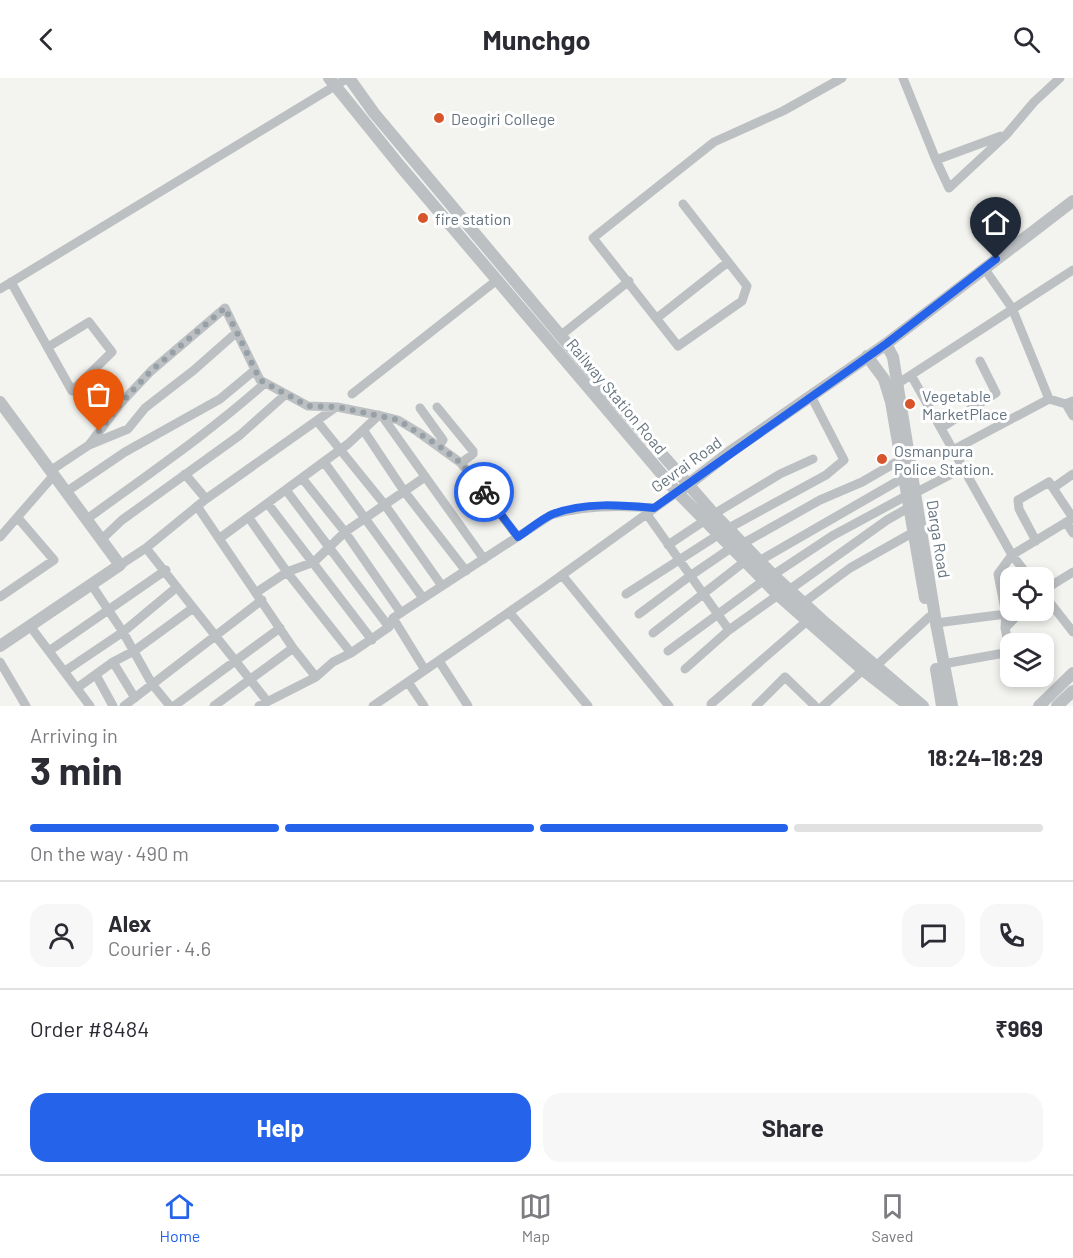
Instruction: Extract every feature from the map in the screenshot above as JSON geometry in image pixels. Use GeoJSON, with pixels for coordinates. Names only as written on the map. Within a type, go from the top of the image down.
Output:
{"type":"FeatureCollection","features":[{"type":"Feature","properties":{"kind":"street"},"geometry":{"type":"LineString","coordinates":[[0,289],[332,83],[348,78]]}},
{"type":"Feature","properties":{"kind":"street","name":"Railway Station Road"},"geometry":{"type":"LineString","coordinates":[[348,78],[560,336],[682,489]]}},
{"type":"Feature","properties":{"kind":"street"},"geometry":{"type":"LineString","coordinates":[[683,204],[747,286],[742,301],[678,346],[593,238],[714,142],[783,111],[842,78]]}},
{"type":"Feature","properties":{"kind":"street"},"geometry":{"type":"LineString","coordinates":[[903,78],[949,188],[1006,135],[1034,102],[1060,78]]}},
{"type":"Feature","properties":{"kind":"street","name":"Railway Station Road"},"geometry":{"type":"LineString","coordinates":[[332,83],[497,280],[709,518],[737,546],[759,561],[768,578]]}},
{"type":"Feature","properties":{"kind":"street"},"geometry":{"type":"LineString","coordinates":[[936,160],[1006,135]]}},
{"type":"Feature","properties":{"kind":"street","name":"Gevrai Road"},"geometry":{"type":"LineString","coordinates":[[373,706],[386,702],[408,682],[562,575],[730,452],[886,344],[1073,201]]}},
{"type":"Feature","properties":{"kind":"street"},"geometry":{"type":"LineString","coordinates":[[657,318],[728,262]]}},
{"type":"Feature","properties":{"kind":"street"},"geometry":{"type":"LineString","coordinates":[[984,268],[1012,308],[1049,399]]}},
{"type":"Feature","properties":{"kind":"street"},"geometry":{"type":"LineString","coordinates":[[892,388],[1073,270]]}},
{"type":"Feature","properties":{"kind":"street"},"geometry":{"type":"LineString","coordinates":[[352,394],[497,280]]}},
{"type":"Feature","properties":{"kind":"street"},"geometry":{"type":"LineString","coordinates":[[560,336],[629,281]]}},
{"type":"Feature","properties":{"kind":"street"},"geometry":{"type":"LineString","coordinates":[[11,282],[72,391],[112,352],[89,322],[48,347]]}},
{"type":"Feature","properties":{"kind":"street"},"geometry":{"type":"LineString","coordinates":[[89,445],[120,404],[151,371],[225,308],[260,380],[308,406],[337,407],[398,420],[461,463],[518,537]]}},
{"type":"Feature","properties":{"kind":"street"},"geometry":{"type":"LineString","coordinates":[[0,537],[18,518],[52,473],[89,445],[128,429],[145,408],[194,370],[237,332]]}},
{"type":"Feature","properties":{"kind":"street","name":"Darga Road"},"geometry":{"type":"LineString","coordinates":[[886,344],[893,357],[892,388],[900,460],[910,499],[912,533],[952,706]]}},
{"type":"Feature","properties":{"kind":"street","name":"Darga Road"},"geometry":{"type":"LineString","coordinates":[[867,356],[892,388],[932,620],[942,706]]}},
{"type":"Feature","properties":{"kind":"street"},"geometry":{"type":"LineString","coordinates":[[941,428],[996,393],[980,362]]}},
{"type":"Feature","properties":{"kind":"street"},"geometry":{"type":"LineString","coordinates":[[66,492],[125,452],[220,399],[255,370]]}},
{"type":"Feature","properties":{"kind":"street"},"geometry":{"type":"LineString","coordinates":[[911,375],[1012,555],[1021,567]]}},
{"type":"Feature","properties":{"kind":"street"},"geometry":{"type":"LineString","coordinates":[[87,519],[180,452],[265,383]]}},
{"type":"Feature","properties":{"kind":"street"},"geometry":{"type":"LineString","coordinates":[[102,539],[122,520],[240,435],[286,394]]}},
{"type":"Feature","properties":{"kind":"street"},"geometry":{"type":"LineString","coordinates":[[626,594],[723,532],[826,475],[844,460],[811,396]]}},
{"type":"Feature","properties":{"kind":"street"},"geometry":{"type":"LineString","coordinates":[[953,450],[1049,399],[1070,402],[1073,416]]}},
{"type":"Feature","properties":{"kind":"street"},"geometry":{"type":"LineString","coordinates":[[1,405],[120,565]]}},
{"type":"Feature","properties":{"kind":"street"},"geometry":{"type":"LineString","coordinates":[[0,645],[146,548],[206,499],[337,407]]}},
{"type":"Feature","properties":{"kind":"street"},"geometry":{"type":"LineString","coordinates":[[437,407],[473,451],[473,454],[461,463]]}},
{"type":"Feature","properties":{"kind":"street"},"geometry":{"type":"LineString","coordinates":[[420,408],[443,440],[439,446]]}},
{"type":"Feature","properties":{"kind":"street"},"geometry":{"type":"LineString","coordinates":[[220,538],[342,449],[381,416]]}},
{"type":"Feature","properties":{"kind":"street"},"geometry":{"type":"LineString","coordinates":[[381,416],[484,559]]}},
{"type":"Feature","properties":{"kind":"street"},"geometry":{"type":"LineString","coordinates":[[317,421],[342,449],[385,505],[442,586]]}},
{"type":"Feature","properties":{"kind":"street"},"geometry":{"type":"LineString","coordinates":[[364,431],[404,491],[466,571]]}},
{"type":"Feature","properties":{"kind":"street"},"geometry":{"type":"LineString","coordinates":[[668,545],[780,474],[813,459]]}},
{"type":"Feature","properties":{"kind":"street"},"geometry":{"type":"LineString","coordinates":[[639,614],[690,576],[737,546],[820,500],[862,482],[900,460]]}},
{"type":"Feature","properties":{"kind":"street"},"geometry":{"type":"LineString","coordinates":[[324,462],[423,598]]}},
{"type":"Feature","properties":{"kind":"street"},"geometry":{"type":"LineString","coordinates":[[668,651],[718,613],[832,536],[910,499],[963,468]]}},
{"type":"Feature","properties":{"kind":"street"},"geometry":{"type":"LineString","coordinates":[[185,474],[206,499]]}},
{"type":"Feature","properties":{"kind":"street"},"geometry":{"type":"LineString","coordinates":[[1053,488],[1073,474]]}},
{"type":"Feature","properties":{"kind":"street"},"geometry":{"type":"LineString","coordinates":[[124,706],[216,636],[287,572],[314,562],[345,532],[425,477]]}},
{"type":"Feature","properties":{"kind":"street"},"geometry":{"type":"LineString","coordinates":[[302,478],[345,532],[425,670]]}},
{"type":"Feature","properties":{"kind":"street"},"geometry":{"type":"LineString","coordinates":[[759,561],[903,478]]}},
{"type":"Feature","properties":{"kind":"street"},"geometry":{"type":"LineString","coordinates":[[1036,541],[1019,509],[1018,500],[1049,482],[1071,519],[1073,533]]}},
{"type":"Feature","properties":{"kind":"street"},"geometry":{"type":"LineString","coordinates":[[286,490],[331,547],[394,620]]}},
{"type":"Feature","properties":{"kind":"street"},"geometry":{"type":"LineString","coordinates":[[685,669],[729,630],[859,539],[910,499]]}},
{"type":"Feature","properties":{"kind":"street"},"geometry":{"type":"LineString","coordinates":[[268,504],[372,640]]}},
{"type":"Feature","properties":{"kind":"street"},"geometry":{"type":"LineString","coordinates":[[146,548],[166,570],[236,661],[251,681],[263,703],[316,677],[333,663],[372,640],[423,598],[551,515],[576,507],[624,505],[650,510],[668,545],[729,630]]}},
{"type":"Feature","properties":{"kind":"street"},"geometry":{"type":"LineString","coordinates":[[197,506],[260,596],[292,648],[316,677]]}},
{"type":"Feature","properties":{"kind":"street"},"geometry":{"type":"LineString","coordinates":[[0,597],[54,560],[18,518]]}},
{"type":"Feature","properties":{"kind":"street"},"geometry":{"type":"LineString","coordinates":[[249,518],[287,572],[351,653]]}},
{"type":"Feature","properties":{"kind":"street"},"geometry":{"type":"LineString","coordinates":[[1003,567],[1012,555],[1071,519]]}},
{"type":"Feature","properties":{"kind":"street"},"geometry":{"type":"LineString","coordinates":[[803,603],[850,568],[912,533]]}},
{"type":"Feature","properties":{"kind":"street","name":"Railway Station Road"},"geometry":{"type":"LineString","coordinates":[[737,546],[744,562],[768,578],[783,592],[807,621],[909,706]]}},
{"type":"Feature","properties":{"kind":"street"},"geometry":{"type":"LineString","coordinates":[[653,633],[744,562]]}},
{"type":"Feature","properties":{"kind":"street"},"geometry":{"type":"LineString","coordinates":[[49,651],[166,570]]}},
{"type":"Feature","properties":{"kind":"street"},"geometry":{"type":"LineString","coordinates":[[1054,584],[1073,572]]}},
{"type":"Feature","properties":{"kind":"street"},"geometry":{"type":"LineString","coordinates":[[562,575],[669,706]]}},
{"type":"Feature","properties":{"kind":"street"},"geometry":{"type":"LineString","coordinates":[[91,585],[123,632],[152,684],[172,706],[280,628]]}},
{"type":"Feature","properties":{"kind":"street"},"geometry":{"type":"LineString","coordinates":[[64,671],[123,632],[177,587]]}},
{"type":"Feature","properties":{"kind":"street","name":"Railway Station Road"},"geometry":{"type":"LineString","coordinates":[[783,592],[803,603],[923,706]]}},
{"type":"Feature","properties":{"kind":"street"},"geometry":{"type":"LineString","coordinates":[[77,688],[113,662],[134,651],[193,608]]}},
{"type":"Feature","properties":{"kind":"street"},"geometry":{"type":"LineString","coordinates":[[1054,608],[1073,632]]}},
{"type":"Feature","properties":{"kind":"street"},"geometry":{"type":"LineString","coordinates":[[509,612],[588,706]]}},
{"type":"Feature","properties":{"kind":"street"},"geometry":{"type":"LineString","coordinates":[[823,706],[863,670],[876,666],[913,630],[932,620],[1000,614]]}},
{"type":"Feature","properties":{"kind":"street"},"geometry":{"type":"LineString","coordinates":[[711,704],[807,621]]}},
{"type":"Feature","properties":{"kind":"street"},"geometry":{"type":"LineString","coordinates":[[943,664],[1010,652],[1006,621]]}},
{"type":"Feature","properties":{"kind":"street"},"geometry":{"type":"LineString","coordinates":[[1005,628],[1012,621]]}},
{"type":"Feature","properties":{"kind":"street"},"geometry":{"type":"LineString","coordinates":[[30,626],[90,706]]}},
{"type":"Feature","properties":{"kind":"street"},"geometry":{"type":"LineString","coordinates":[[214,706],[251,681],[292,648]]}},
{"type":"Feature","properties":{"kind":"street"},"geometry":{"type":"LineString","coordinates":[[439,661],[468,706]]}},
{"type":"Feature","properties":{"kind":"street"},"geometry":{"type":"LineString","coordinates":[[113,662],[135,698]]}},
{"type":"Feature","properties":{"kind":"street"},"geometry":{"type":"LineString","coordinates":[[0,663],[26,706]]}},
{"type":"Feature","properties":{"kind":"street"},"geometry":{"type":"LineString","coordinates":[[1060,701],[1073,673]]}},
{"type":"Feature","properties":{"kind":"street"},"geometry":{"type":"LineString","coordinates":[[96,675],[113,706]]}},
{"type":"Feature","properties":{"kind":"street"},"geometry":{"type":"LineString","coordinates":[[756,706],[785,677],[815,706]]}},
{"type":"Feature","properties":{"kind":"street"},"geometry":{"type":"LineString","coordinates":[[408,682],[424,706]]}},
{"type":"Feature","properties":{"kind":"street"},"geometry":{"type":"LineString","coordinates":[[1039,706],[1060,701],[1073,691]]}},
{"type":"Feature","properties":{"kind":"way so far"},"geometry":{"type":"LineString","coordinates":[[99,431],[120,404],[151,371],[225,308],[260,380],[308,406],[337,407],[398,420],[447,451],[461,463],[484,492]]}},
{"type":"Feature","properties":{"kind":"place","name":"Deogiri College"},"geometry":{"type":"Point","coordinates":[439,118]}},
{"type":"Feature","properties":{"kind":"place","name":"fire station"},"geometry":{"type":"Point","coordinates":[423,218]}},
{"type":"Feature","properties":{"kind":"place","name":"Vegetable MarketPlace"},"geometry":{"type":"Point","coordinates":[910,404]}},
{"type":"Feature","properties":{"kind":"place","name":"Osmanpura Police Station."},"geometry":{"type":"Point","coordinates":[882,459]}},
{"type":"Feature","properties":{"kind":"route"},"geometry":{"type":"LineString","coordinates":[[484,492],[518,537],[551,515],[576,507],[624,505],[654,508],[730,452],[886,344],[996,259]]}}]}
